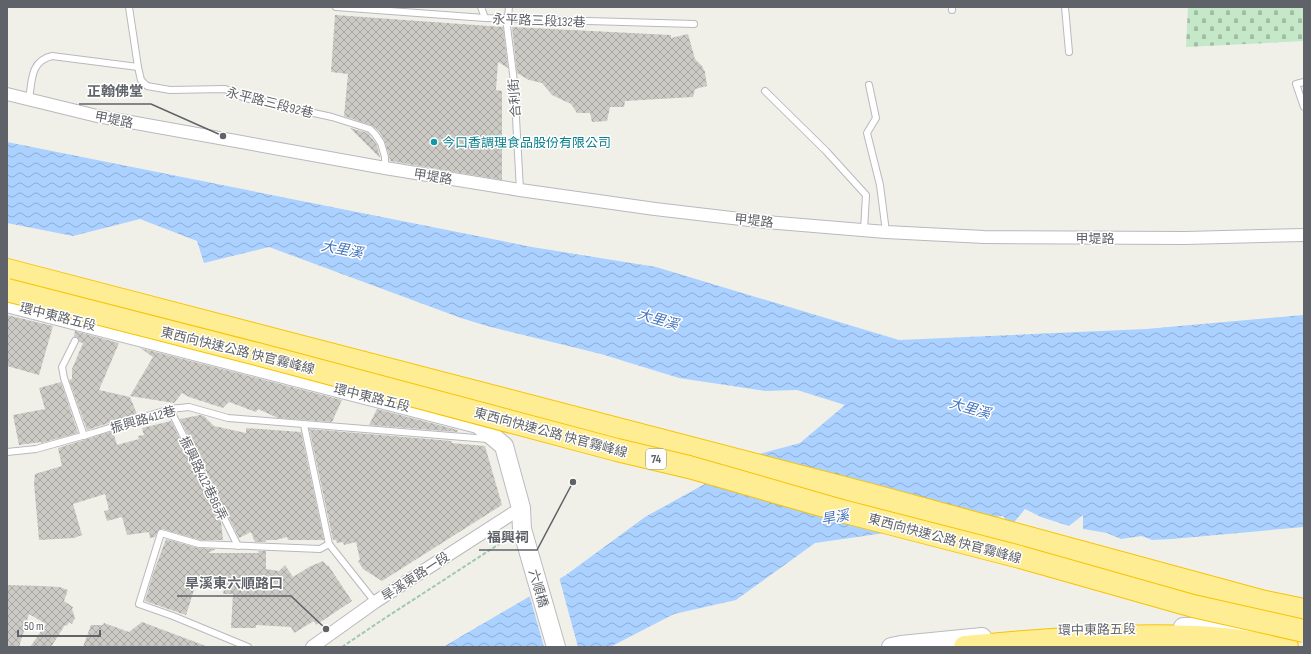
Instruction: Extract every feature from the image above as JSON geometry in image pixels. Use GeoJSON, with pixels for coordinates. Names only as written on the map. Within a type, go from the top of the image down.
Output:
{"type":"FeatureCollection","features":[{"type":"Feature","properties":{"kind":"highway","name":"東西向快速公路 快官霧峰線"},"geometry":{"type":"LineString","coordinates":[[7,270],[871,495],[1265,602],[1304,610]]}},
{"type":"Feature","properties":{"kind":"highway","name":"東西向快速公路 快官霧峰線"},"geometry":{"type":"LineString","coordinates":[[7,290],[257,354],[617,450],[689,467],[842,511],[1020,557],[1193,606],[1304,631]]}},
{"type":"Feature","properties":{"kind":"highway"},"geometry":{"type":"LineString","coordinates":[[965,647],[1057,639],[1128,637],[1197,637],[1287,647]]}},
{"type":"Feature","properties":{"kind":"street","name":"甲堤路"},"geometry":{"type":"LineString","coordinates":[[7,94],[97,116],[385,168],[520,190],[655,209],[766,222],[886,232],[984,237],[1217,238],[1304,235]]}},
{"type":"Feature","properties":{"kind":"street","name":"環中東路五段"},"geometry":{"type":"LineString","coordinates":[[7,303],[478,424],[504,446],[521,508]]}},
{"type":"Feature","properties":{"kind":"street","name":"六順橋"},"geometry":{"type":"LineString","coordinates":[[521,508],[522,529],[556,647]]}},
{"type":"Feature","properties":{"kind":"street","name":"六順橋"},"geometry":{"type":"LineString","coordinates":[[521,508],[534,525],[568,647]]}},
{"type":"Feature","properties":{"kind":"street","name":"旱溪東路一段"},"geometry":{"type":"LineString","coordinates":[[312,647],[375,602],[521,508]]}},
{"type":"Feature","properties":{"kind":"street","name":"環中東路五段"},"geometry":{"type":"LineString","coordinates":[[891,647],[1048,631],[1304,623]]}},
{"type":"Feature","properties":{"kind":"lane","name":"永平路三段92巷"},"geometry":{"type":"LineString","coordinates":[[129,7],[138,67],[141,80],[147,86],[170,90],[225,89],[244,98],[332,117],[370,129],[381,143],[385,157],[385,168]]}},
{"type":"Feature","properties":{"kind":"lane","name":"永平路三段132巷"},"geometry":{"type":"LineString","coordinates":[[336,7],[410,10],[485,18],[694,24]]}},
{"type":"Feature","properties":{"kind":"lane"},"geometry":{"type":"LineString","coordinates":[[481,7],[485,18]]}},
{"type":"Feature","properties":{"kind":"lane","name":"合利街"},"geometry":{"type":"LineString","coordinates":[[509,7],[507,26],[514,82],[520,190]]}},
{"type":"Feature","properties":{"kind":"lane"},"geometry":{"type":"LineString","coordinates":[[1069,52],[1065,7],[1070,7]]}},
{"type":"Feature","properties":{"kind":"lane"},"geometry":{"type":"LineString","coordinates":[[29,100],[34,70],[37,64],[44,58],[52,56],[138,67]]}},
{"type":"Feature","properties":{"kind":"lane"},"geometry":{"type":"LineString","coordinates":[[1304,82],[1296,84],[1304,107]]}},
{"type":"Feature","properties":{"kind":"lane"},"geometry":{"type":"LineString","coordinates":[[870,85],[876,118],[867,133],[880,185],[886,232]]}},
{"type":"Feature","properties":{"kind":"lane"},"geometry":{"type":"LineString","coordinates":[[765,91],[826,151],[866,195],[864,230]]}},
{"type":"Feature","properties":{"kind":"lane"},"geometry":{"type":"LineString","coordinates":[[75,341],[62,367],[64,378],[84,436]]}},
{"type":"Feature","properties":{"kind":"lane","name":"振興路412巷"},"geometry":{"type":"LineString","coordinates":[[7,452],[36,449],[84,436],[170,409],[189,407],[228,418],[498,440]]}},
{"type":"Feature","properties":{"kind":"lane","name":"振興路412巷86弄"},"geometry":{"type":"LineString","coordinates":[[170,409],[238,546]]}},
{"type":"Feature","properties":{"kind":"lane"},"geometry":{"type":"LineString","coordinates":[[304,425],[329,544],[375,602]]}},
{"type":"Feature","properties":{"kind":"lane"},"geometry":{"type":"LineString","coordinates":[[248,647],[173,616],[139,604],[161,534],[199,544],[320,549],[329,544]]}},
{"type":"Feature","properties":{"kind":"path"},"geometry":{"type":"LineString","coordinates":[[342,647],[522,529]]}},
{"type":"Feature","properties":{"kind":"green space"},"geometry":{"type":"Polygon","coordinates":[[[1188,7],[1304,7],[1304,41],[1186,47],[1188,7]]]}},
{"type":"Feature","properties":{"kind":"water"},"geometry":{"type":"Polygon","coordinates":[[[7,142],[532,247],[656,267],[899,340],[1146,329],[1304,315],[1304,527],[1172,539],[1152,540],[1142,536],[1121,539],[1107,533],[1083,529],[1083,515],[1069,526],[1041,517],[1025,509],[1011,526],[1003,516],[815,543],[736,600],[674,614],[610,647],[443,647],[566,575],[645,517],[759,454],[800,443],[845,405],[797,390],[765,391],[679,378],[601,354],[487,326],[461,318],[269,247],[204,263],[197,241],[140,219],[73,236],[7,223],[7,142]]]}},
{"type":"Feature","properties":{"kind":"pier"},"geometry":{"type":"Polygon","coordinates":[[[559,577],[578,647],[544,647],[529,594],[559,577]]]}},
{"type":"Feature","properties":{"kind":"building"},"geometry":{"type":"Polygon","coordinates":[[[335,15],[503,27],[508,68],[498,62],[496,90],[502,91],[502,180],[390,161],[385,142],[379,131],[373,126],[344,116],[348,74],[331,72],[335,15]]]}},
{"type":"Feature","properties":{"kind":"building"},"geometry":{"type":"Polygon","coordinates":[[[512,27],[671,35],[671,38],[688,34],[695,59],[702,66],[705,72],[707,86],[695,89],[693,97],[625,101],[624,107],[610,107],[607,121],[592,122],[590,113],[577,113],[571,104],[552,95],[542,83],[529,80],[517,73],[512,27]]]}},
{"type":"Feature","properties":{"kind":"building"},"geometry":{"type":"Polygon","coordinates":[[[350,128],[368,133],[377,145],[380,158],[350,128]]]}},
{"type":"Feature","properties":{"kind":"building"},"geometry":{"type":"Polygon","coordinates":[[[7,315],[53,326],[39,375],[7,366],[7,315]]]}},
{"type":"Feature","properties":{"kind":"building"},"geometry":{"type":"Polygon","coordinates":[[[75,331],[119,343],[99,390],[130,397],[137,414],[87,430],[69,380],[72,379],[72,369],[83,343],[79,342],[77,337],[74,337],[75,331]]]}},
{"type":"Feature","properties":{"kind":"building"},"geometry":{"type":"Polygon","coordinates":[[[140,348],[342,400],[332,422],[278,418],[258,409],[256,412],[229,402],[223,408],[189,397],[182,393],[174,403],[130,396],[153,357],[140,348]]]}},
{"type":"Feature","properties":{"kind":"building"},"geometry":{"type":"Polygon","coordinates":[[[61,382],[78,433],[41,443],[19,445],[13,415],[45,409],[39,388],[61,382]]]}},
{"type":"Feature","properties":{"kind":"building"},"geometry":{"type":"Polygon","coordinates":[[[377,409],[458,430],[457,432],[369,425],[377,409]]]}},
{"type":"Feature","properties":{"kind":"building"},"geometry":{"type":"Polygon","coordinates":[[[200,415],[204,416],[214,426],[246,433],[246,428],[301,432],[324,540],[288,540],[287,537],[276,540],[266,540],[266,542],[255,542],[251,532],[239,538],[180,419],[200,415]]]}},
{"type":"Feature","properties":{"kind":"building"},"geometry":{"type":"Polygon","coordinates":[[[171,421],[221,521],[223,540],[200,540],[162,529],[158,530],[155,537],[150,538],[149,532],[127,535],[122,517],[107,521],[104,511],[109,510],[105,494],[73,504],[82,535],[74,538],[39,540],[34,483],[35,474],[62,466],[58,448],[113,431],[117,445],[139,439],[138,436],[144,435],[142,428],[171,421]]]}},
{"type":"Feature","properties":{"kind":"building"},"geometry":{"type":"Polygon","coordinates":[[[309,429],[452,441],[451,443],[485,446],[502,505],[382,581],[363,569],[358,561],[360,560],[356,542],[344,545],[343,542],[337,543],[336,540],[333,540],[310,432],[313,433],[309,429]]]}},
{"type":"Feature","properties":{"kind":"building"},"geometry":{"type":"Polygon","coordinates":[[[166,539],[198,548],[216,549],[208,553],[259,553],[258,551],[266,551],[266,569],[279,571],[285,565],[293,577],[309,567],[323,561],[327,566],[328,565],[352,601],[316,625],[314,621],[294,633],[291,627],[256,625],[256,628],[231,628],[233,594],[223,594],[224,590],[197,581],[186,615],[145,601],[166,539]]]}},
{"type":"Feature","properties":{"kind":"building"},"geometry":{"type":"Polygon","coordinates":[[[7,585],[59,587],[68,590],[64,601],[73,607],[72,609],[75,618],[72,624],[69,622],[67,626],[65,625],[51,647],[30,647],[46,624],[29,614],[19,647],[7,647],[7,585]]]}},
{"type":"Feature","properties":{"kind":"building"},"geometry":{"type":"Polygon","coordinates":[[[142,622],[206,647],[83,647],[91,625],[103,625],[104,623],[129,632],[142,622]]]}},
{"type":"Feature","properties":{"kind":"place","name":"正翰佛堂"},"geometry":{"type":"Point","coordinates":[223,136]}},
{"type":"Feature","properties":{"kind":"place","name":"今口香調理食品股份有限公司"},"geometry":{"type":"Point","coordinates":[434,142]}},
{"type":"Feature","properties":{"kind":"place","name":"福興祠"},"geometry":{"type":"Point","coordinates":[573,482]}},
{"type":"Feature","properties":{"kind":"place","name":"旱溪東六順路口"},"geometry":{"type":"Point","coordinates":[326,629]}},
{"type":"Feature","properties":{"kind":"water label","name":"大里溪"},"geometry":{"type":"Point","coordinates":[342,249]}},
{"type":"Feature","properties":{"kind":"water label","name":"大里溪"},"geometry":{"type":"Point","coordinates":[658,319]}},
{"type":"Feature","properties":{"kind":"water label","name":"大里溪"},"geometry":{"type":"Point","coordinates":[970,408]}},
{"type":"Feature","properties":{"kind":"water label","name":"旱溪"},"geometry":{"type":"Point","coordinates":[835,517]}}]}
